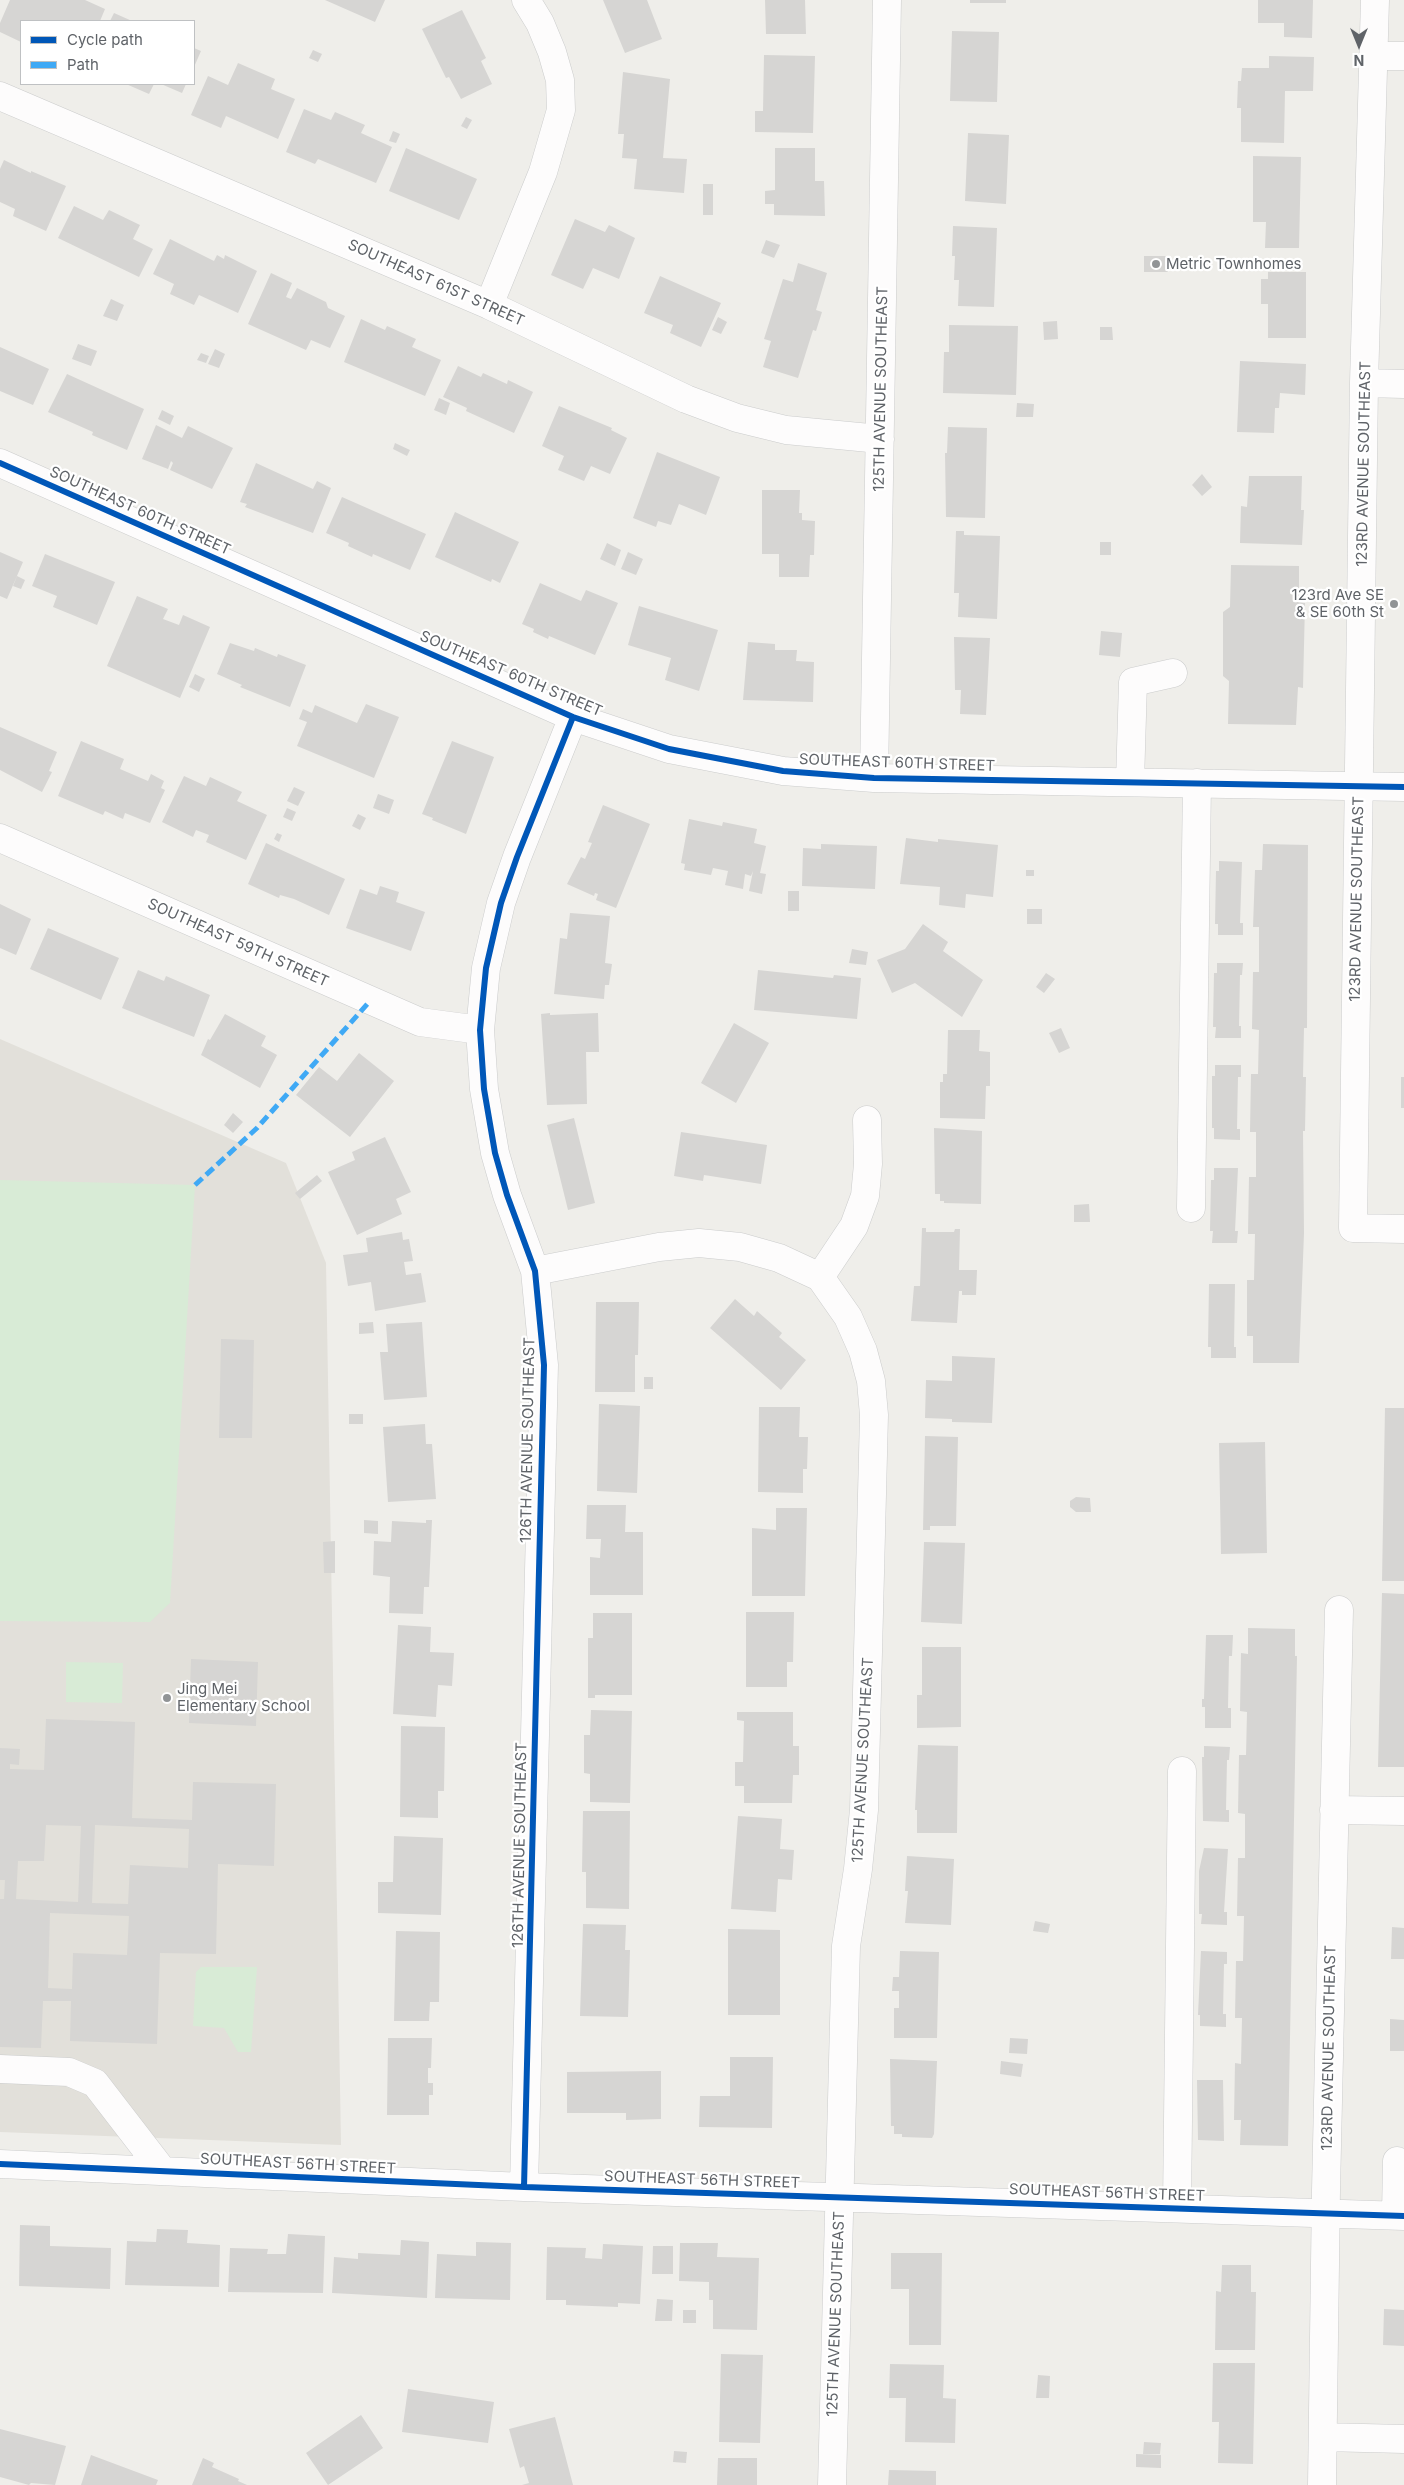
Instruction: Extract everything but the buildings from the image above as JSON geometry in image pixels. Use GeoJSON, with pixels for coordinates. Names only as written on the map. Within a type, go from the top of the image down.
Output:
{"type":"FeatureCollection","features":[{"type":"Feature","properties":{"kind":"street"},"geometry":{"type":"LineString","coordinates":[[489,305],[543,172],[561,110],[560,80],[552,52],[540,23],[526,0]]}},
{"type":"Feature","properties":{"kind":"street","name":"125TH AVENUE SOUTHEAST"},"geometry":{"type":"LineString","coordinates":[[874,778],[887,0]]}},
{"type":"Feature","properties":{"kind":"street","name":"123RD AVENUE SOUTHEAST"},"geometry":{"type":"LineString","coordinates":[[1375,0],[1364,383],[1353,1228],[1404,1229]]}},
{"type":"Feature","properties":{"kind":"street"},"geometry":{"type":"LineString","coordinates":[[1374,56],[1404,56]]}},
{"type":"Feature","properties":{"kind":"street","name":"SOUTHEAST 61ST STREET"},"geometry":{"type":"LineString","coordinates":[[0,96],[489,305],[686,399],[736,418],[786,430],[880,439]]}},
{"type":"Feature","properties":{"kind":"street"},"geometry":{"type":"LineString","coordinates":[[1364,383],[1404,384]]}},
{"type":"Feature","properties":{"kind":"street","name":"SOUTHEAST 60TH STREET"},"geometry":{"type":"LineString","coordinates":[[0,463],[573,717],[669,749],[783,771],[874,778],[1404,787]]}},
{"type":"Feature","properties":{"kind":"street"},"geometry":{"type":"LineString","coordinates":[[1130,782],[1133,682],[1173,673]]}},
{"type":"Feature","properties":{"kind":"street","name":"126TH AVENUE SOUTHEAST"},"geometry":{"type":"LineString","coordinates":[[524,2186],[544,1365],[534,1271],[507,1195],[495,1153],[484,1089],[480,1030],[486,968],[501,903],[517,857],[573,717]]}},
{"type":"Feature","properties":{"kind":"street"},"geometry":{"type":"LineString","coordinates":[[1191,1208],[1197,783]]}},
{"type":"Feature","properties":{"kind":"street","name":"SOUTHEAST 59TH STREET"},"geometry":{"type":"LineString","coordinates":[[0,838],[420,1022],[480,1030]]}},
{"type":"Feature","properties":{"kind":"street"},"geometry":{"type":"LineString","coordinates":[[534,1271],[659,1247],[699,1243],[740,1247],[779,1258],[820,1277],[854,1226],[865,1196],[868,1164],[868,1120]]}},
{"type":"Feature","properties":{"kind":"street","name":"125TH AVENUE SOUTHEAST"},"geometry":{"type":"LineString","coordinates":[[820,1277],[848,1317],[863,1350],[871,1381],[874,1414],[864,1810],[858,1869],[846,1946],[832,2485]]}},
{"type":"Feature","properties":{"kind":"street","name":"123RD AVENUE SOUTHEAST"},"geometry":{"type":"LineString","coordinates":[[1322,2485],[1338,1610]]}},
{"type":"Feature","properties":{"kind":"street"},"geometry":{"type":"LineString","coordinates":[[1177,2207],[1182,1771]]}},
{"type":"Feature","properties":{"kind":"street"},"geometry":{"type":"LineString","coordinates":[[1334,1810],[1404,1811]]}},
{"type":"Feature","properties":{"kind":"street"},"geometry":{"type":"LineString","coordinates":[[0,2069],[69,2072],[95,2083],[162,2170]]}},
{"type":"Feature","properties":{"kind":"street"},"geometry":{"type":"LineString","coordinates":[[1397,2161],[1400,2216]]}},
{"type":"Feature","properties":{"kind":"street","name":"SOUTHEAST 56TH STREET"},"geometry":{"type":"LineString","coordinates":[[0,2164],[524,2186],[1400,2216]]}},
{"type":"Feature","properties":{"kind":"street"},"geometry":{"type":"LineString","coordinates":[[1323,2437],[1404,2439]]}},
{"type":"Feature","properties":{"kind":"shaded area","name":"Jing Mei Elementary School"},"geometry":{"type":"Polygon","coordinates":[[[0,1039],[286,1163],[326,1263],[341,2145],[0,2132],[0,1039]]]}},
{"type":"Feature","properties":{"kind":"green space"},"geometry":{"type":"Polygon","coordinates":[[[0,1180],[195,1185],[170,1603],[150,1622],[0,1621],[0,1180]]]}},
{"type":"Feature","properties":{"kind":"green space"},"geometry":{"type":"Polygon","coordinates":[[[66,1662],[123,1663],[122,1703],[66,1702],[66,1662]]]}},
{"type":"Feature","properties":{"kind":"green space"},"geometry":{"type":"Polygon","coordinates":[[[201,1967],[257,1967],[251,2052],[238,2052],[224,2028],[193,2026],[196,1972],[201,1967]]]}},
{"type":"Feature","properties":{"kind":"marked path"},"geometry":{"type":"LineString","coordinates":[[195,1185],[257,1128],[370,1001]]}},
{"type":"Feature","properties":{"kind":"cycle path"},"geometry":{"type":"LineString","coordinates":[[0,463],[573,717],[669,749],[783,771],[874,778],[1404,787]]}},
{"type":"Feature","properties":{"kind":"cycle path"},"geometry":{"type":"LineString","coordinates":[[524,2187],[544,1365],[535,1271],[507,1195],[495,1153],[484,1089],[480,1030],[486,968],[501,903],[517,857],[573,717]]}},
{"type":"Feature","properties":{"kind":"cycle path"},"geometry":{"type":"LineString","coordinates":[[0,2164],[524,2187],[1404,2216]]}},
{"type":"Feature","properties":{"kind":"place","name":"Metric Townhomes"},"geometry":{"type":"Point","coordinates":[1156,264]}},
{"type":"Feature","properties":{"kind":"place","name":"123rd Ave SE & SE 60th St"},"geometry":{"type":"Point","coordinates":[1394,604]}},
{"type":"Feature","properties":{"kind":"place","name":"Jing Mei Elementary School"},"geometry":{"type":"Point","coordinates":[167,1698]}}]}
